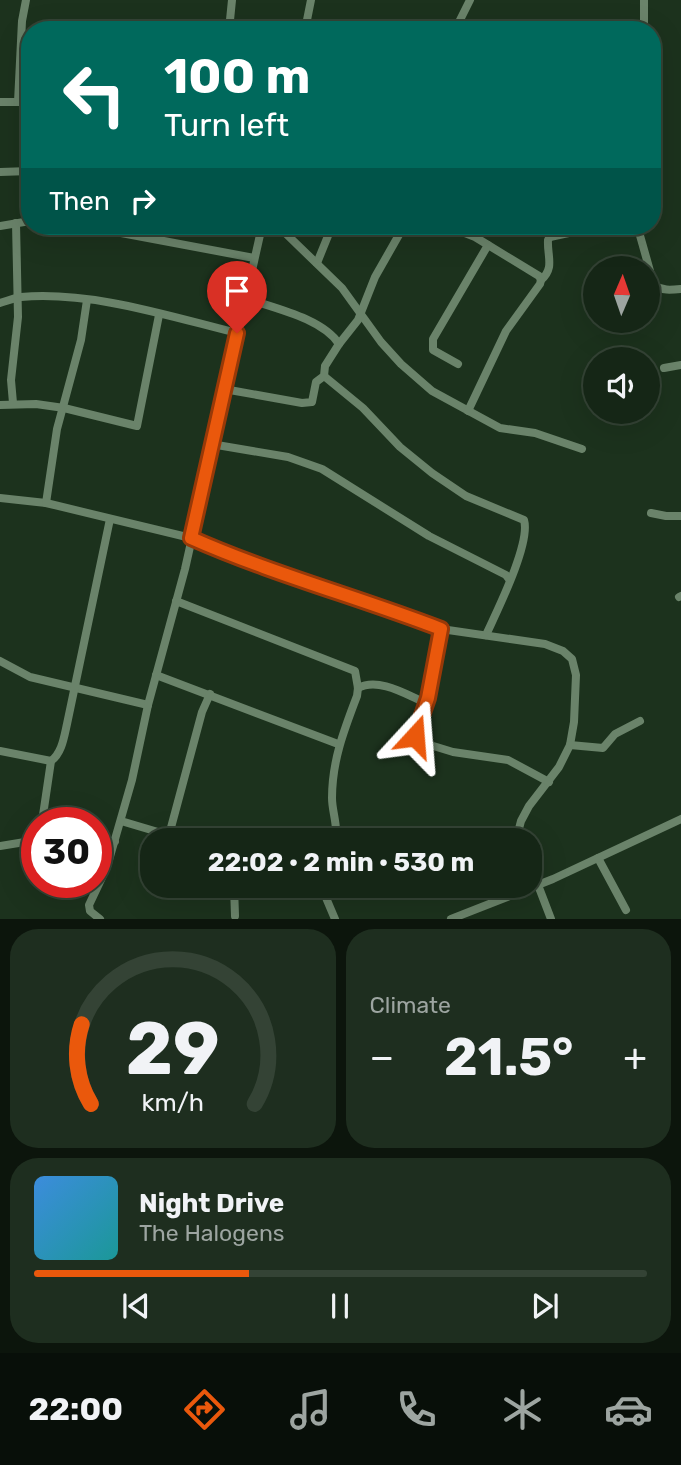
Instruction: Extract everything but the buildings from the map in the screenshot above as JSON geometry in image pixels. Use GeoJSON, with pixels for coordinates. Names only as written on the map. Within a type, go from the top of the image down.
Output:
{"type":"FeatureCollection","features":[{"type":"Feature","properties":{"kind":"street"},"geometry":{"type":"LineString","coordinates":[[22,21],[26,0]]}},
{"type":"Feature","properties":{"kind":"street"},"geometry":{"type":"LineString","coordinates":[[230,21],[232,0]]}},
{"type":"Feature","properties":{"kind":"street"},"geometry":{"type":"LineString","coordinates":[[307,21],[311,0]]}},
{"type":"Feature","properties":{"kind":"street"},"geometry":{"type":"LineString","coordinates":[[460,21],[470,0]]}},
{"type":"Feature","properties":{"kind":"street"},"geometry":{"type":"LineString","coordinates":[[644,0],[644,21]]}},
{"type":"Feature","properties":{"kind":"street"},"geometry":{"type":"LineString","coordinates":[[0,102],[18,102],[21,41]]}},
{"type":"Feature","properties":{"kind":"street"},"geometry":{"type":"LineString","coordinates":[[0,172],[21,171]]}},
{"type":"Feature","properties":{"kind":"street"},"geometry":{"type":"LineString","coordinates":[[0,226],[21,222]]}},
{"type":"Feature","properties":{"kind":"street"},"geometry":{"type":"LineString","coordinates":[[13,403],[11,380],[18,327],[16,223]]}},
{"type":"Feature","properties":{"kind":"street"},"geometry":{"type":"LineString","coordinates":[[131,235],[254,258]]}},
{"type":"Feature","properties":{"kind":"street"},"geometry":{"type":"LineString","coordinates":[[112,852],[176,601],[260,235]]}},
{"type":"Feature","properties":{"kind":"street"},"geometry":{"type":"LineString","coordinates":[[287,235],[342,288],[381,342],[401,364],[432,391],[500,428],[535,433],[582,449]]}},
{"type":"Feature","properties":{"kind":"street"},"geometry":{"type":"LineString","coordinates":[[317,263],[328,235]]}},
{"type":"Feature","properties":{"kind":"street"},"geometry":{"type":"LineString","coordinates":[[324,376],[324,366],[361,314],[375,277],[399,235]]}},
{"type":"Feature","properties":{"kind":"street"},"geometry":{"type":"LineString","coordinates":[[470,235],[539,276],[541,280]]}},
{"type":"Feature","properties":{"kind":"street"},"geometry":{"type":"LineString","coordinates":[[468,411],[506,331],[550,270],[547,245],[550,237],[559,235]]}},
{"type":"Feature","properties":{"kind":"street"},"geometry":{"type":"LineString","coordinates":[[640,235],[654,285],[670,290],[681,289]]}},
{"type":"Feature","properties":{"kind":"street"},"geometry":{"type":"LineString","coordinates":[[458,364],[433,349],[433,339],[488,245]]}},
{"type":"Feature","properties":{"kind":"street"},"geometry":{"type":"LineString","coordinates":[[0,303],[37,296],[87,300],[237,333]]}},
{"type":"Feature","properties":{"kind":"street"},"geometry":{"type":"LineString","coordinates":[[245,298],[314,323],[332,334],[338,344]]}},
{"type":"Feature","properties":{"kind":"street"},"geometry":{"type":"LineString","coordinates":[[46,503],[55,439],[85,320],[87,300]]}},
{"type":"Feature","properties":{"kind":"street"},"geometry":{"type":"LineString","coordinates":[[0,405],[13,403],[64,408],[137,426],[159,315]]}},
{"type":"Feature","properties":{"kind":"street"},"geometry":{"type":"LineString","coordinates":[[664,368],[681,365]]}},
{"type":"Feature","properties":{"kind":"street"},"geometry":{"type":"LineString","coordinates":[[224,389],[310,403],[313,401],[316,382],[324,376]]}},
{"type":"Feature","properties":{"kind":"street"},"geometry":{"type":"LineString","coordinates":[[324,376],[363,408],[400,447],[432,472],[466,496],[524,520],[516,566],[486,635]]}},
{"type":"Feature","properties":{"kind":"street"},"geometry":{"type":"LineString","coordinates":[[211,444],[288,457],[322,469],[429,536],[506,575],[509,579]]}},
{"type":"Feature","properties":{"kind":"street"},"geometry":{"type":"LineString","coordinates":[[0,498],[46,503],[191,538],[249,564],[296,577],[441,629],[545,644],[563,651],[572,659],[577,691],[570,745],[549,782],[529,806],[519,828]]}},
{"type":"Feature","properties":{"kind":"street"},"geometry":{"type":"LineString","coordinates":[[651,513],[681,516]]}},
{"type":"Feature","properties":{"kind":"street"},"geometry":{"type":"LineString","coordinates":[[44,807],[51,761],[62,746],[76,688],[110,519]]}},
{"type":"Feature","properties":{"kind":"street"},"geometry":{"type":"LineString","coordinates":[[176,601],[351,668],[357,676],[358,688],[338,744],[332,786],[336,828]]}},
{"type":"Feature","properties":{"kind":"street"},"geometry":{"type":"LineString","coordinates":[[441,629],[426,703],[415,733],[416,739],[420,743],[453,751],[508,760],[549,782]]}},
{"type":"Feature","properties":{"kind":"street"},"geometry":{"type":"LineString","coordinates":[[0,661],[20,673],[148,705]]}},
{"type":"Feature","properties":{"kind":"street"},"geometry":{"type":"LineString","coordinates":[[156,676],[338,744]]}},
{"type":"Feature","properties":{"kind":"street"},"geometry":{"type":"LineString","coordinates":[[358,688],[375,684],[426,703]]}},
{"type":"Feature","properties":{"kind":"street"},"geometry":{"type":"LineString","coordinates":[[171,828],[202,712],[210,694]]}},
{"type":"Feature","properties":{"kind":"street"},"geometry":{"type":"LineString","coordinates":[[570,745],[603,748],[615,734],[640,721]]}},
{"type":"Feature","properties":{"kind":"street"},"geometry":{"type":"LineString","coordinates":[[0,751],[51,761]]}},
{"type":"Feature","properties":{"kind":"street"},"geometry":{"type":"LineString","coordinates":[[542,883],[681,819]]}},
{"type":"Feature","properties":{"kind":"street"},"geometry":{"type":"LineString","coordinates":[[121,821],[145,828]]}},
{"type":"Feature","properties":{"kind":"street"},"geometry":{"type":"LineString","coordinates":[[0,846],[21,843]]}},
{"type":"Feature","properties":{"kind":"street"},"geometry":{"type":"LineString","coordinates":[[598,858],[626,910]]}},
{"type":"Feature","properties":{"kind":"street"},"geometry":{"type":"LineString","coordinates":[[542,895],[551,919]]}},
{"type":"Feature","properties":{"kind":"street"},"geometry":{"type":"LineString","coordinates":[[92,898],[90,911],[100,919]]}},
{"type":"Feature","properties":{"kind":"street"},"geometry":{"type":"LineString","coordinates":[[234,898],[235,916]]}},
{"type":"Feature","properties":{"kind":"street"},"geometry":{"type":"LineString","coordinates":[[326,898],[335,919]]}},
{"type":"Feature","properties":{"kind":"street"},"geometry":{"type":"LineString","coordinates":[[451,919],[498,898]]}},
{"type":"Feature","properties":{"kind":"route"},"geometry":{"type":"LineString","coordinates":[[237,333],[191,538],[249,564],[296,577],[441,629],[428,698],[415,736]]}}]}
